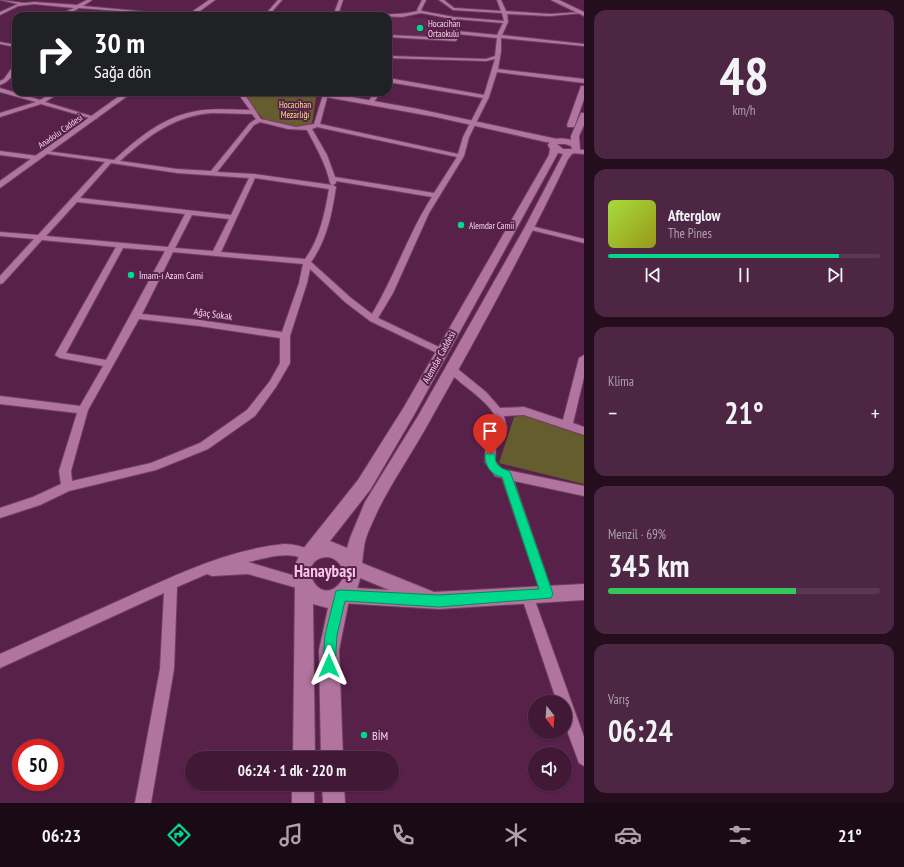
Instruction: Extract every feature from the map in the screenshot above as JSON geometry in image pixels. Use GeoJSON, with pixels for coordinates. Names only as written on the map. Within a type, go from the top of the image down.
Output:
{"type":"FeatureCollection","features":[{"type":"Feature","properties":{"kind":"main road"},"geometry":{"type":"LineString","coordinates":[[554,0],[583,12]]}},
{"type":"Feature","properties":{"kind":"main road"},"geometry":{"type":"LineString","coordinates":[[570,0],[583,12]]}},
{"type":"Feature","properties":{"kind":"main road","name":"Alemdar Caddesi"},"geometry":{"type":"LineString","coordinates":[[309,556],[358,495],[409,411],[553,155],[556,144],[567,134],[575,117],[584,88]]}},
{"type":"Feature","properties":{"kind":"main road","name":"Alemdar Caddesi"},"geometry":{"type":"LineString","coordinates":[[352,567],[358,538],[371,507],[423,420],[530,227],[564,158],[576,148],[575,136],[583,119]]}},
{"type":"Feature","properties":{"kind":"main road"},"geometry":{"type":"LineString","coordinates":[[556,144],[576,148]]}},
{"type":"Feature","properties":{"kind":"main road"},"geometry":{"type":"LineString","coordinates":[[304,584],[316,596],[324,598],[341,595],[347,590],[351,583],[353,575],[352,567],[343,555],[329,549],[315,551],[309,556],[302,569],[304,584],[304,751]]}},
{"type":"Feature","properties":{"kind":"main road"},"geometry":{"type":"LineString","coordinates":[[332,751],[329,650],[334,620],[341,595]]}},
{"type":"Feature","properties":{"kind":"main road"},"geometry":{"type":"LineString","coordinates":[[303,791],[303,803]]}},
{"type":"Feature","properties":{"kind":"main road"},"geometry":{"type":"LineString","coordinates":[[333,791],[334,803]]}},
{"type":"Feature","properties":{"kind":"street"},"geometry":{"type":"LineString","coordinates":[[0,0],[135,12]]}},
{"type":"Feature","properties":{"kind":"street"},"geometry":{"type":"LineString","coordinates":[[70,12],[90,0]]}},
{"type":"Feature","properties":{"kind":"street"},"geometry":{"type":"LineString","coordinates":[[207,0],[212,0]]}},
{"type":"Feature","properties":{"kind":"street"},"geometry":{"type":"LineString","coordinates":[[195,12],[212,0]]}},
{"type":"Feature","properties":{"kind":"street"},"geometry":{"type":"LineString","coordinates":[[270,12],[280,0]]}},
{"type":"Feature","properties":{"kind":"street"},"geometry":{"type":"LineString","coordinates":[[337,12],[341,0]]}},
{"type":"Feature","properties":{"kind":"street"},"geometry":{"type":"LineString","coordinates":[[421,12],[419,10],[424,0]]}},
{"type":"Feature","properties":{"kind":"street"},"geometry":{"type":"LineString","coordinates":[[441,0],[453,9],[550,15],[583,12]]}},
{"type":"Feature","properties":{"kind":"street"},"geometry":{"type":"LineString","coordinates":[[373,319],[389,293],[435,195],[460,156],[486,96],[498,57],[500,34],[506,22],[506,17],[499,0]]}},
{"type":"Feature","properties":{"kind":"street"},"geometry":{"type":"LineString","coordinates":[[0,14],[17,5],[26,3]]}},
{"type":"Feature","properties":{"kind":"street"},"geometry":{"type":"LineString","coordinates":[[392,16],[402,16],[421,12],[454,18],[506,22]]}},
{"type":"Feature","properties":{"kind":"street"},"geometry":{"type":"LineString","coordinates":[[392,36],[455,40],[457,25],[454,18]]}},
{"type":"Feature","properties":{"kind":"street"},"geometry":{"type":"LineString","coordinates":[[488,29],[500,34]]}},
{"type":"Feature","properties":{"kind":"street"},"geometry":{"type":"LineString","coordinates":[[455,32],[500,34],[584,45]]}},
{"type":"Feature","properties":{"kind":"street"},"geometry":{"type":"LineString","coordinates":[[8,44],[12,42]]}},
{"type":"Feature","properties":{"kind":"street"},"geometry":{"type":"LineString","coordinates":[[0,43],[12,45]]}},
{"type":"Feature","properties":{"kind":"street"},"geometry":{"type":"LineString","coordinates":[[392,57],[479,60],[498,57]]}},
{"type":"Feature","properties":{"kind":"street"},"geometry":{"type":"LineString","coordinates":[[495,70],[584,81]]}},
{"type":"Feature","properties":{"kind":"street"},"geometry":{"type":"LineString","coordinates":[[0,83],[6,80],[12,72]]}},
{"type":"Feature","properties":{"kind":"street"},"geometry":{"type":"LineString","coordinates":[[392,81],[486,96]]}},
{"type":"Feature","properties":{"kind":"street"},"geometry":{"type":"LineString","coordinates":[[0,90],[12,94]]}},
{"type":"Feature","properties":{"kind":"street"},"geometry":{"type":"LineString","coordinates":[[18,96],[96,118]]}},
{"type":"Feature","properties":{"kind":"street"},"geometry":{"type":"LineString","coordinates":[[0,115],[39,103],[51,96]]}},
{"type":"Feature","properties":{"kind":"street","name":"Anadolu Caddesi"},"geometry":{"type":"LineString","coordinates":[[0,185],[96,118],[125,96]]}},
{"type":"Feature","properties":{"kind":"street"},"geometry":{"type":"LineString","coordinates":[[243,96],[259,120]]}},
{"type":"Feature","properties":{"kind":"street"},"geometry":{"type":"LineString","coordinates":[[317,125],[325,96]]}},
{"type":"Feature","properties":{"kind":"street"},"geometry":{"type":"LineString","coordinates":[[337,96],[473,123],[556,144]]}},
{"type":"Feature","properties":{"kind":"street"},"geometry":{"type":"LineString","coordinates":[[371,102],[375,96]]}},
{"type":"Feature","properties":{"kind":"street"},"geometry":{"type":"LineString","coordinates":[[0,281],[112,162],[166,122],[180,117],[202,113],[254,112]]}},
{"type":"Feature","properties":{"kind":"street"},"geometry":{"type":"LineString","coordinates":[[213,174],[252,124],[259,120],[300,130],[309,129],[317,125],[460,156]]}},
{"type":"Feature","properties":{"kind":"street"},"geometry":{"type":"LineString","coordinates":[[0,513],[36,501],[67,487],[152,466],[204,446],[251,413],[273,384],[285,364],[285,336],[303,283],[307,262],[315,252],[328,214],[333,187],[332,178],[319,146],[309,129]]}},
{"type":"Feature","properties":{"kind":"street"},"geometry":{"type":"LineString","coordinates":[[576,148],[584,152]]}},
{"type":"Feature","properties":{"kind":"street"},"geometry":{"type":"LineString","coordinates":[[48,152],[112,162],[213,174],[253,176],[333,187]]}},
{"type":"Feature","properties":{"kind":"street"},"geometry":{"type":"LineString","coordinates":[[0,153],[38,158]]}},
{"type":"Feature","properties":{"kind":"street"},"geometry":{"type":"LineString","coordinates":[[216,254],[253,176]]}},
{"type":"Feature","properties":{"kind":"street"},"geometry":{"type":"LineString","coordinates":[[332,178],[435,195]]}},
{"type":"Feature","properties":{"kind":"street"},"geometry":{"type":"LineString","coordinates":[[75,200],[121,204],[189,213],[233,216]]}},
{"type":"Feature","properties":{"kind":"street"},"geometry":{"type":"LineString","coordinates":[[67,487],[65,471],[83,410],[171,251],[189,213]]}},
{"type":"Feature","properties":{"kind":"street"},"geometry":{"type":"LineString","coordinates":[[530,227],[584,241]]}},
{"type":"Feature","properties":{"kind":"street"},"geometry":{"type":"LineString","coordinates":[[0,234],[38,239],[307,262],[373,319],[442,352]]}},
{"type":"Feature","properties":{"kind":"street"},"geometry":{"type":"LineString","coordinates":[[109,364],[60,355],[120,246]]}},
{"type":"Feature","properties":{"kind":"street","name":"Ağaç Sokak"},"geometry":{"type":"LineString","coordinates":[[136,316],[199,323],[285,336]]}},
{"type":"Feature","properties":{"kind":"street"},"geometry":{"type":"LineString","coordinates":[[567,425],[584,358]]}},
{"type":"Feature","properties":{"kind":"street"},"geometry":{"type":"LineString","coordinates":[[451,368],[492,405],[502,420],[502,428],[491,448],[490,462],[499,472],[584,492]]}},
{"type":"Feature","properties":{"kind":"street"},"geometry":{"type":"LineString","coordinates":[[0,400],[83,410]]}},
{"type":"Feature","properties":{"kind":"street"},"geometry":{"type":"LineString","coordinates":[[497,412],[524,411],[584,431]]}},
{"type":"Feature","properties":{"kind":"street"},"geometry":{"type":"LineString","coordinates":[[506,474],[547,594]]}},
{"type":"Feature","properties":{"kind":"street"},"geometry":{"type":"LineString","coordinates":[[0,661],[171,582],[230,560],[294,550],[309,556]]}},
{"type":"Feature","properties":{"kind":"street"},"geometry":{"type":"LineString","coordinates":[[352,567],[439,601]]}},
{"type":"Feature","properties":{"kind":"street"},"geometry":{"type":"LineString","coordinates":[[198,571],[248,568],[304,584]]}},
{"type":"Feature","properties":{"kind":"street"},"geometry":{"type":"LineString","coordinates":[[142,803],[167,669],[171,582]]}},
{"type":"Feature","properties":{"kind":"street"},"geometry":{"type":"LineString","coordinates":[[341,595],[439,601],[584,592]]}},
{"type":"Feature","properties":{"kind":"street"},"geometry":{"type":"LineString","coordinates":[[527,595],[562,695]]}},
{"type":"Feature","properties":{"kind":"street"},"geometry":{"type":"LineString","coordinates":[[572,723],[584,758]]}},
{"type":"Feature","properties":{"kind":"shaded area","name":"Hocacihan Ortaokulu"},"geometry":{"type":"Polygon","coordinates":[[[392,16],[452,20],[452,39],[392,36],[392,16]]]}},
{"type":"Feature","properties":{"kind":"green space","name":"Hocacihan Mezarlığı"},"geometry":{"type":"Polygon","coordinates":[[[245,96],[316,96],[312,123],[308,125],[295,126],[274,123],[264,119],[258,114],[245,96]]]}},
{"type":"Feature","properties":{"kind":"green space"},"geometry":{"type":"Polygon","coordinates":[[[523,415],[584,436],[584,484],[499,463],[514,417],[523,415]]]}},
{"type":"Feature","properties":{"kind":"place","name":"Hocacihan Ortaokulu"},"geometry":{"type":"Point","coordinates":[420,28]}},
{"type":"Feature","properties":{"kind":"place","name":"Alemdar Camii"},"geometry":{"type":"Point","coordinates":[461,225]}},
{"type":"Feature","properties":{"kind":"place","name":"İmam-ı Azam Cami"},"geometry":{"type":"Point","coordinates":[131,275]}},
{"type":"Feature","properties":{"kind":"place","name":"BİM"},"geometry":{"type":"Point","coordinates":[364,735]}},
{"type":"Feature","properties":{"kind":"district","name":"Hanaybaşı"},"geometry":{"type":"Point","coordinates":[325,571]}},
{"type":"Feature","properties":{"kind":"route"},"geometry":{"type":"LineString","coordinates":[[329,666],[331,635],[341,595],[439,601],[547,594],[506,474],[499,472],[493,466],[490,462],[490,455]]}}]}
